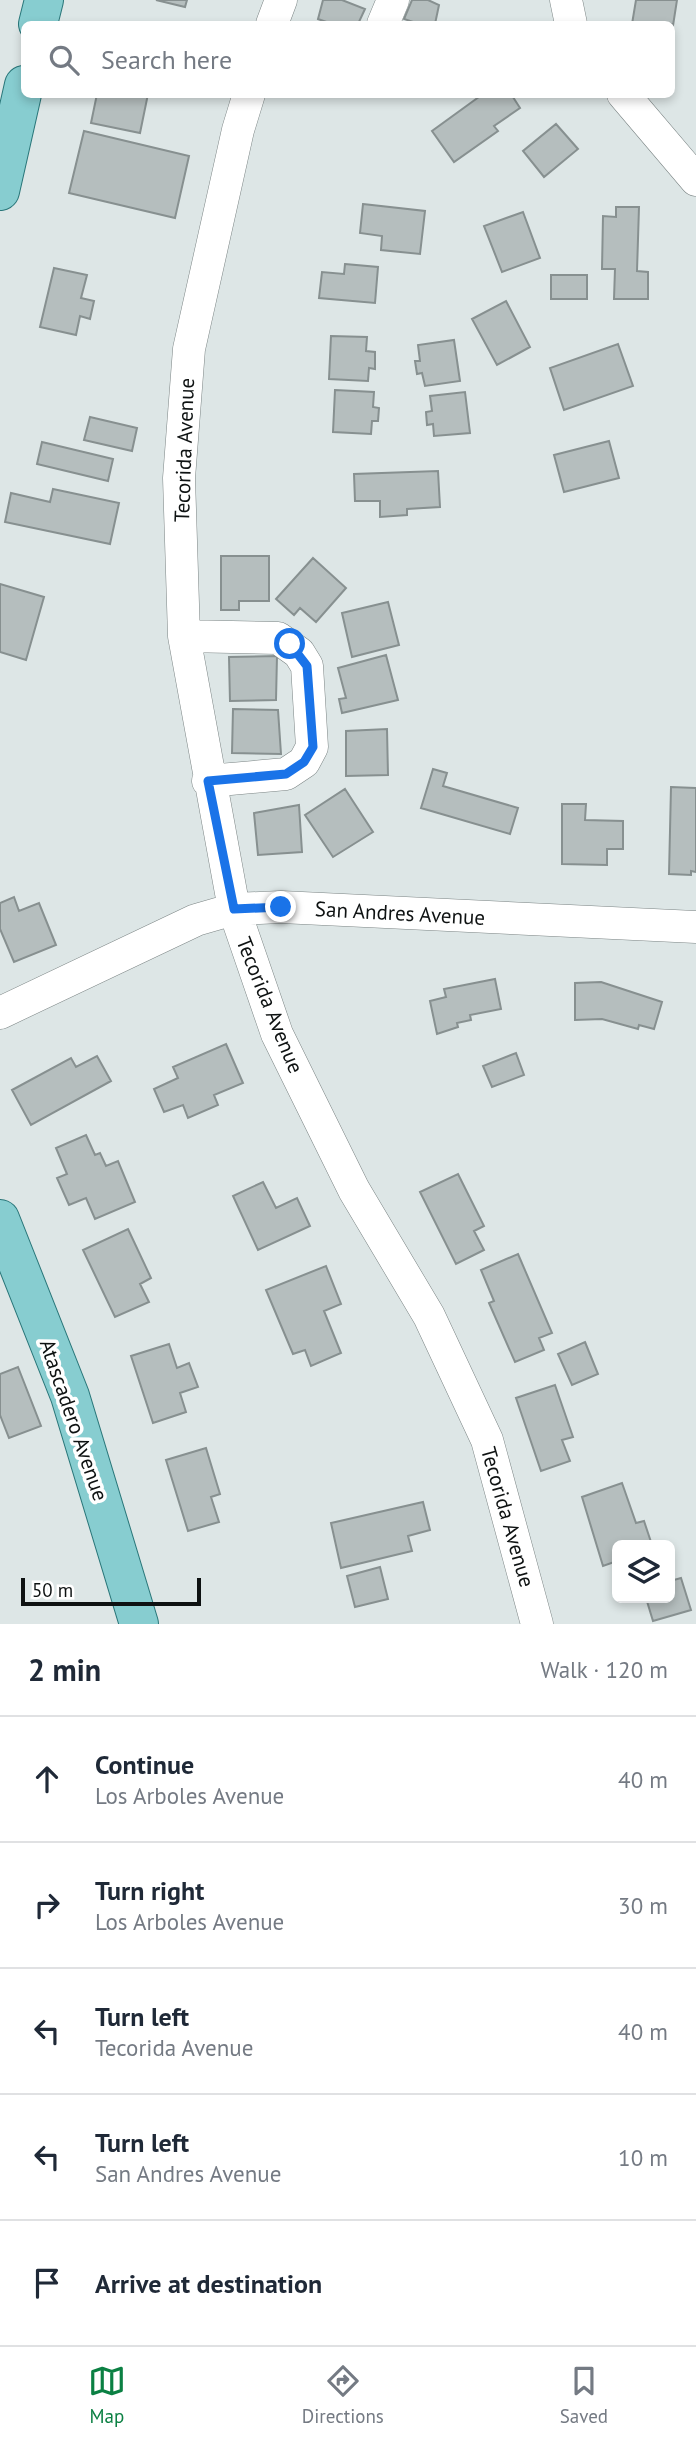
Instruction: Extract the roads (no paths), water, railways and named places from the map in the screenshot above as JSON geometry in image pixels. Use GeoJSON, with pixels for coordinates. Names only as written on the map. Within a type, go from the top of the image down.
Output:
{"type":"FeatureCollection","features":[{"type":"Feature","properties":{"kind":"main road"},"geometry":{"type":"LineString","coordinates":[[39,21],[44,0]]}},
{"type":"Feature","properties":{"kind":"main road"},"geometry":{"type":"LineString","coordinates":[[0,191],[21,98]]}},
{"type":"Feature","properties":{"kind":"main road","name":"Atascadero Avenue"},"geometry":{"type":"LineString","coordinates":[[0,1219],[70,1396],[139,1624]]}},
{"type":"Feature","properties":{"kind":"street"},"geometry":{"type":"LineString","coordinates":[[384,21],[393,0]]}},
{"type":"Feature","properties":{"kind":"street"},"geometry":{"type":"LineString","coordinates":[[566,0],[570,21]]}},
{"type":"Feature","properties":{"kind":"street","name":"Tecorida Avenue"},"geometry":{"type":"LineString","coordinates":[[248,98],[237,130],[189,349],[179,478],[184,636],[208,781],[234,909],[278,1034],[354,1190],[429,1316],[486,1440],[537,1624]]}},
{"type":"Feature","properties":{"kind":"street"},"geometry":{"type":"LineString","coordinates":[[626,98],[696,180]]}},
{"type":"Feature","properties":{"kind":"street"},"geometry":{"type":"LineString","coordinates":[[184,636],[278,638],[299,653],[307,666],[313,747],[304,762],[286,774],[208,781]]}},
{"type":"Feature","properties":{"kind":"street","name":"San Andres Avenue"},"geometry":{"type":"LineString","coordinates":[[0,1013],[196,920],[234,909],[281,907],[696,927]]}}]}
